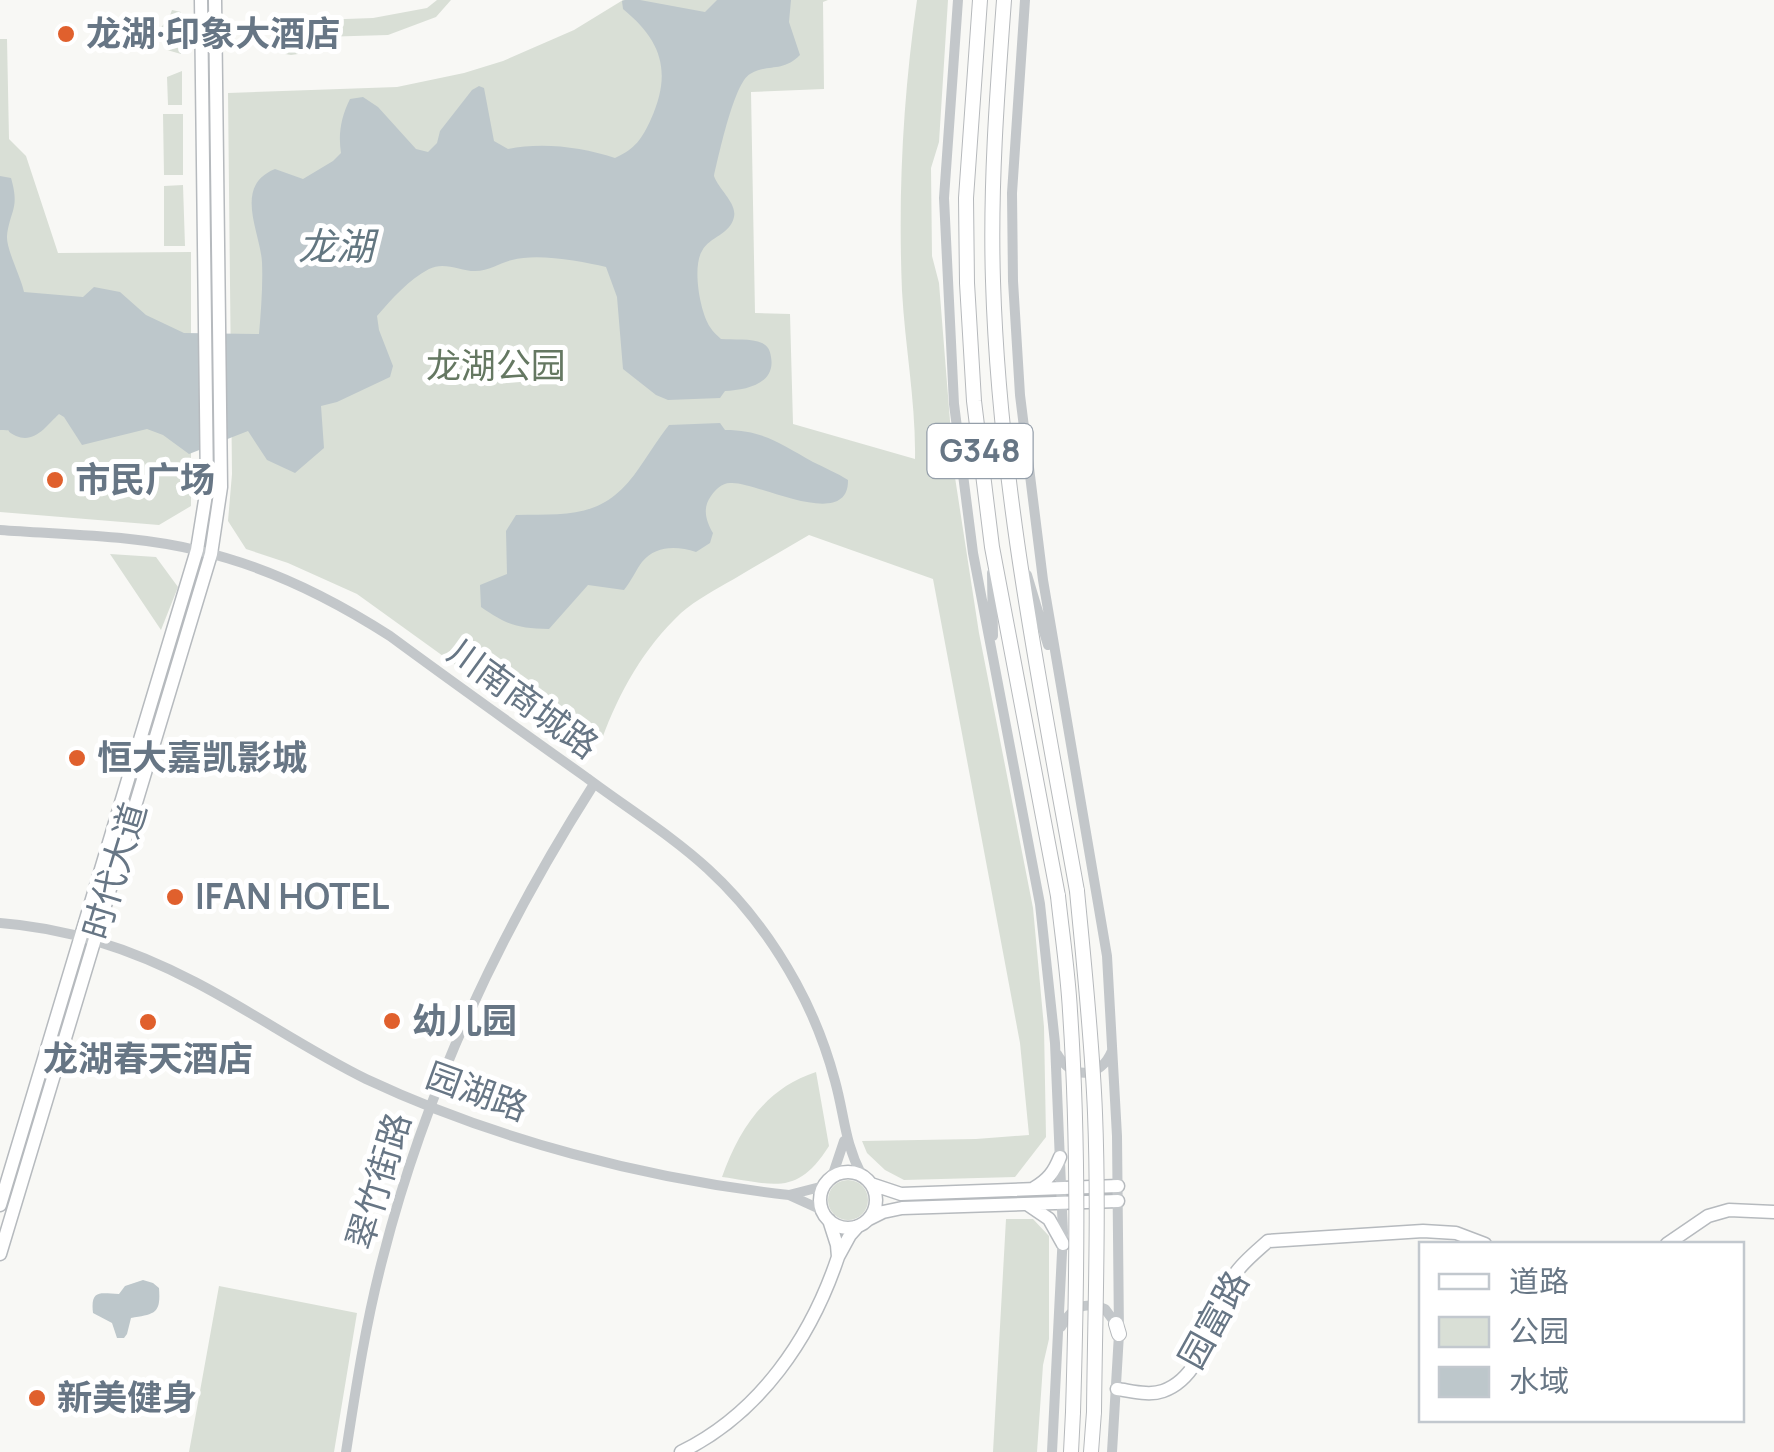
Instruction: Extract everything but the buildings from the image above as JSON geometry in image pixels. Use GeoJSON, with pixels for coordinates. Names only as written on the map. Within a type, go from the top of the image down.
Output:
{"type":"FeatureCollection","features":[{"type":"Feature","properties":{"kind":"highway","name":"G348"},"geometry":{"type":"LineString","coordinates":[[980,0],[966,198],[974,401],[992,548],[1058,896],[1070,1008],[1077,1247],[1071,1452]]}},
{"type":"Feature","properties":{"kind":"highway","name":"G348"},"geometry":{"type":"LineString","coordinates":[[1004,0],[992,193],[993,282],[1000,396],[1018,544],[1076,891],[1088,1005],[1095,1114],[1092,1452]]}},
{"type":"Feature","properties":{"kind":"main road"},"geometry":{"type":"LineString","coordinates":[[201,0],[212,309]]}},
{"type":"Feature","properties":{"kind":"main road"},"geometry":{"type":"LineString","coordinates":[[212,309],[216,0]]}},
{"type":"Feature","properties":{"kind":"main road","name":"时代大道"},"geometry":{"type":"LineString","coordinates":[[0,1254],[88,938],[204,552],[214,487],[212,309]]}},
{"type":"Feature","properties":{"kind":"main road","name":"时代大道"},"geometry":{"type":"LineString","coordinates":[[0,1205],[88,938]]}},
{"type":"Feature","properties":{"kind":"main road"},"geometry":{"type":"LineString","coordinates":[[1031,1190],[1047,1180],[1060,1157]]}},
{"type":"Feature","properties":{"kind":"main road"},"geometry":{"type":"LineString","coordinates":[[838,1256],[820,1198],[828,1182],[844,1172],[901,1194],[1031,1190],[1062,1195]]}},
{"type":"Feature","properties":{"kind":"main road"},"geometry":{"type":"LineString","coordinates":[[681,1452],[739,1413],[785,1363],[810,1324],[838,1256],[876,1202],[866,1180]]}},
{"type":"Feature","properties":{"kind":"main road"},"geometry":{"type":"LineString","coordinates":[[826,1215],[840,1226],[902,1208],[1025,1203],[1062,1195],[1118,1193]]}},
{"type":"Feature","properties":{"kind":"main road"},"geometry":{"type":"LineString","coordinates":[[1025,1203],[1049,1219],[1063,1244]]}},
{"type":"Feature","properties":{"kind":"main road"},"geometry":{"type":"LineString","coordinates":[[1670,1242],[1708,1216],[1729,1210],[1774,1212]]}},
{"type":"Feature","properties":{"kind":"main road","name":"园富路"},"geometry":{"type":"LineString","coordinates":[[1117,1389],[1161,1393],[1178,1384],[1210,1336],[1236,1272],[1268,1241],[1422,1231],[1456,1233],[1480,1242]]}},
{"type":"Feature","properties":{"kind":"street"},"geometry":{"type":"LineString","coordinates":[[958,0],[944,198],[959,445],[974,554],[1040,904],[1056,1052],[1068,1068],[1086,1073],[1095,1071],[1109,1058],[1113,1040]]}},
{"type":"Feature","properties":{"kind":"street"},"geometry":{"type":"LineString","coordinates":[[1025,0],[1012,193],[1013,281],[1020,395],[1043,580],[1107,956],[1118,1193],[1117,1389],[1112,1452]]}},
{"type":"Feature","properties":{"kind":"street","name":"川南商城路"},"geometry":{"type":"LineString","coordinates":[[0,530],[156,542],[204,552],[258,568],[313,591],[390,636],[644,819],[707,868],[758,922],[812,1014],[836,1082],[845,1135]]}},
{"type":"Feature","properties":{"kind":"street"},"geometry":{"type":"LineString","coordinates":[[1018,544],[1060,684]]}},
{"type":"Feature","properties":{"kind":"street"},"geometry":{"type":"LineString","coordinates":[[992,548],[994,666]]}},
{"type":"Feature","properties":{"kind":"street","name":"翠竹街路"},"geometry":{"type":"LineString","coordinates":[[346,1452],[382,1256],[430,1106],[465,1021],[516,916],[594,784]]}},
{"type":"Feature","properties":{"kind":"street","name":"园湖路"},"geometry":{"type":"LineString","coordinates":[[0,922],[88,938],[156,963],[197,982],[365,1078],[430,1106],[563,1152],[679,1179],[788,1195]]}},
{"type":"Feature","properties":{"kind":"street"},"geometry":{"type":"LineString","coordinates":[[1052,1452],[1063,1244],[1055,1043]]}},
{"type":"Feature","properties":{"kind":"street"},"geometry":{"type":"LineString","coordinates":[[845,1135],[850,1153],[866,1180]]}},
{"type":"Feature","properties":{"kind":"street"},"geometry":{"type":"LineString","coordinates":[[788,1195],[828,1182],[845,1135]]}},
{"type":"Feature","properties":{"kind":"street"},"geometry":{"type":"LineString","coordinates":[[788,1195],[826,1215]]}},
{"type":"Feature","properties":{"kind":"street"},"geometry":{"type":"LineString","coordinates":[[1059,1330],[1069,1313],[1086,1304],[1104,1309],[1118,1329]]}},
{"type":"Feature","properties":{"kind":"green space"},"geometry":{"type":"Polygon","coordinates":[[[437,0],[451,0],[436,17],[388,35],[320,37],[309,40],[298,54],[273,52],[284,32],[311,16],[318,20],[373,18],[427,8],[437,0]]]}},
{"type":"Feature","properties":{"kind":"green space","name":"龙湖公园"},"geometry":{"type":"Polygon","coordinates":[[[623,0],[828,0],[823,2],[824,89],[751,92],[755,313],[790,314],[793,424],[915,459],[901,255],[905,109],[917,0],[948,0],[939,142],[931,168],[932,256],[939,283],[954,471],[979,633],[1033,908],[1044,1027],[1046,1137],[1015,1177],[904,1180],[885,1170],[867,1153],[862,1141],[1029,1135],[1020,1043],[933,579],[809,535],[681,613],[634,672],[602,739],[572,749],[357,594],[246,549],[228,521],[232,474],[228,93],[397,87],[464,73],[503,61],[574,30],[623,0]]]}},
{"type":"Feature","properties":{"kind":"green space"},"geometry":{"type":"Polygon","coordinates":[[[172,10],[181,12],[181,54],[167,50],[167,39],[157,32],[172,10]]]}},
{"type":"Feature","properties":{"kind":"green space"},"geometry":{"type":"Polygon","coordinates":[[[0,39],[7,39],[9,139],[26,156],[58,253],[191,252],[191,506],[159,525],[0,512],[0,39]]]}},
{"type":"Feature","properties":{"kind":"green space"},"geometry":{"type":"Polygon","coordinates":[[[182,71],[182,105],[168,105],[167,77],[182,71]]]}},
{"type":"Feature","properties":{"kind":"green space"},"geometry":{"type":"Polygon","coordinates":[[[163,114],[183,114],[183,175],[164,175],[163,114]]]}},
{"type":"Feature","properties":{"kind":"green space"},"geometry":{"type":"Polygon","coordinates":[[[183,185],[185,246],[164,246],[164,186],[183,185]]]}},
{"type":"Feature","properties":{"kind":"green space"},"geometry":{"type":"Polygon","coordinates":[[[110,554],[156,557],[178,587],[161,630],[110,554]]]}},
{"type":"Feature","properties":{"kind":"green space"},"geometry":{"type":"Polygon","coordinates":[[[816,1072],[829,1146],[817,1162],[795,1180],[783,1183],[722,1177],[757,1112],[783,1088],[816,1072]]]}},
{"type":"Feature","properties":{"kind":"green space"},"geometry":{"type":"Polygon","coordinates":[[[848,1180],[862,1186],[868,1200],[862,1214],[848,1220],[834,1214],[828,1200],[834,1186],[848,1180]]]}},
{"type":"Feature","properties":{"kind":"green space"},"geometry":{"type":"Polygon","coordinates":[[[1006,1219],[1033,1219],[1049,1236],[1049,1339],[1043,1365],[1037,1452],[993,1452],[1006,1219]]]}},
{"type":"Feature","properties":{"kind":"green space"},"geometry":{"type":"Polygon","coordinates":[[[219,1286],[357,1313],[334,1452],[189,1452],[219,1286]]]}},
{"type":"Feature","properties":{"kind":"water","name":"龙湖"},"geometry":{"type":"Polygon","coordinates":[[[625,0],[705,12],[717,0],[791,0],[789,22],[800,55],[787,64],[750,74],[738,91],[714,176],[733,207],[734,217],[728,228],[702,251],[698,268],[700,301],[710,327],[721,339],[753,340],[766,345],[770,352],[769,374],[758,384],[725,391],[720,398],[668,400],[656,395],[623,369],[617,297],[606,267],[534,257],[480,271],[435,267],[401,290],[377,316],[393,366],[390,377],[321,406],[324,448],[295,473],[267,460],[248,431],[189,454],[163,435],[147,429],[82,445],[59,414],[29,437],[0,430],[0,176],[11,178],[14,188],[7,242],[24,292],[83,297],[94,287],[120,292],[146,315],[184,333],[259,334],[262,262],[252,210],[255,186],[275,169],[303,179],[333,161],[341,153],[341,126],[350,99],[363,97],[378,107],[416,149],[428,152],[437,143],[440,131],[479,86],[484,88],[494,141],[508,149],[562,147],[615,158],[633,147],[651,119],[662,72],[655,45],[623,9],[625,0]]]}},
{"type":"Feature","properties":{"kind":"water"},"geometry":{"type":"Polygon","coordinates":[[[720,423],[725,430],[771,439],[844,477],[848,480],[844,495],[833,502],[817,503],[727,483],[708,501],[707,519],[713,533],[710,543],[696,552],[674,548],[654,552],[642,562],[624,590],[588,585],[549,629],[513,624],[481,607],[480,585],[507,574],[506,531],[516,515],[569,513],[598,506],[624,487],[669,425],[720,423]]]}},
{"type":"Feature","properties":{"kind":"water"},"geometry":{"type":"Polygon","coordinates":[[[143,1280],[159,1288],[157,1308],[151,1314],[131,1318],[127,1334],[117,1338],[112,1323],[93,1313],[93,1299],[98,1294],[119,1294],[125,1286],[143,1280]]]}},
{"type":"Feature","properties":{"kind":"place","name":"龙湖·印象大酒店"},"geometry":{"type":"Point","coordinates":[66,34]}},
{"type":"Feature","properties":{"kind":"place","name":"市民广场"},"geometry":{"type":"Point","coordinates":[55,480]}},
{"type":"Feature","properties":{"kind":"place","name":"恒大嘉凯影城"},"geometry":{"type":"Point","coordinates":[77,758]}},
{"type":"Feature","properties":{"kind":"place","name":"IFAN HOTEL"},"geometry":{"type":"Point","coordinates":[175,897]}},
{"type":"Feature","properties":{"kind":"place","name":"幼儿园"},"geometry":{"type":"Point","coordinates":[392,1021]}},
{"type":"Feature","properties":{"kind":"place","name":"龙湖春天酒店"},"geometry":{"type":"Point","coordinates":[148,1022]}},
{"type":"Feature","properties":{"kind":"place","name":"新美健身"},"geometry":{"type":"Point","coordinates":[37,1398]}}]}
